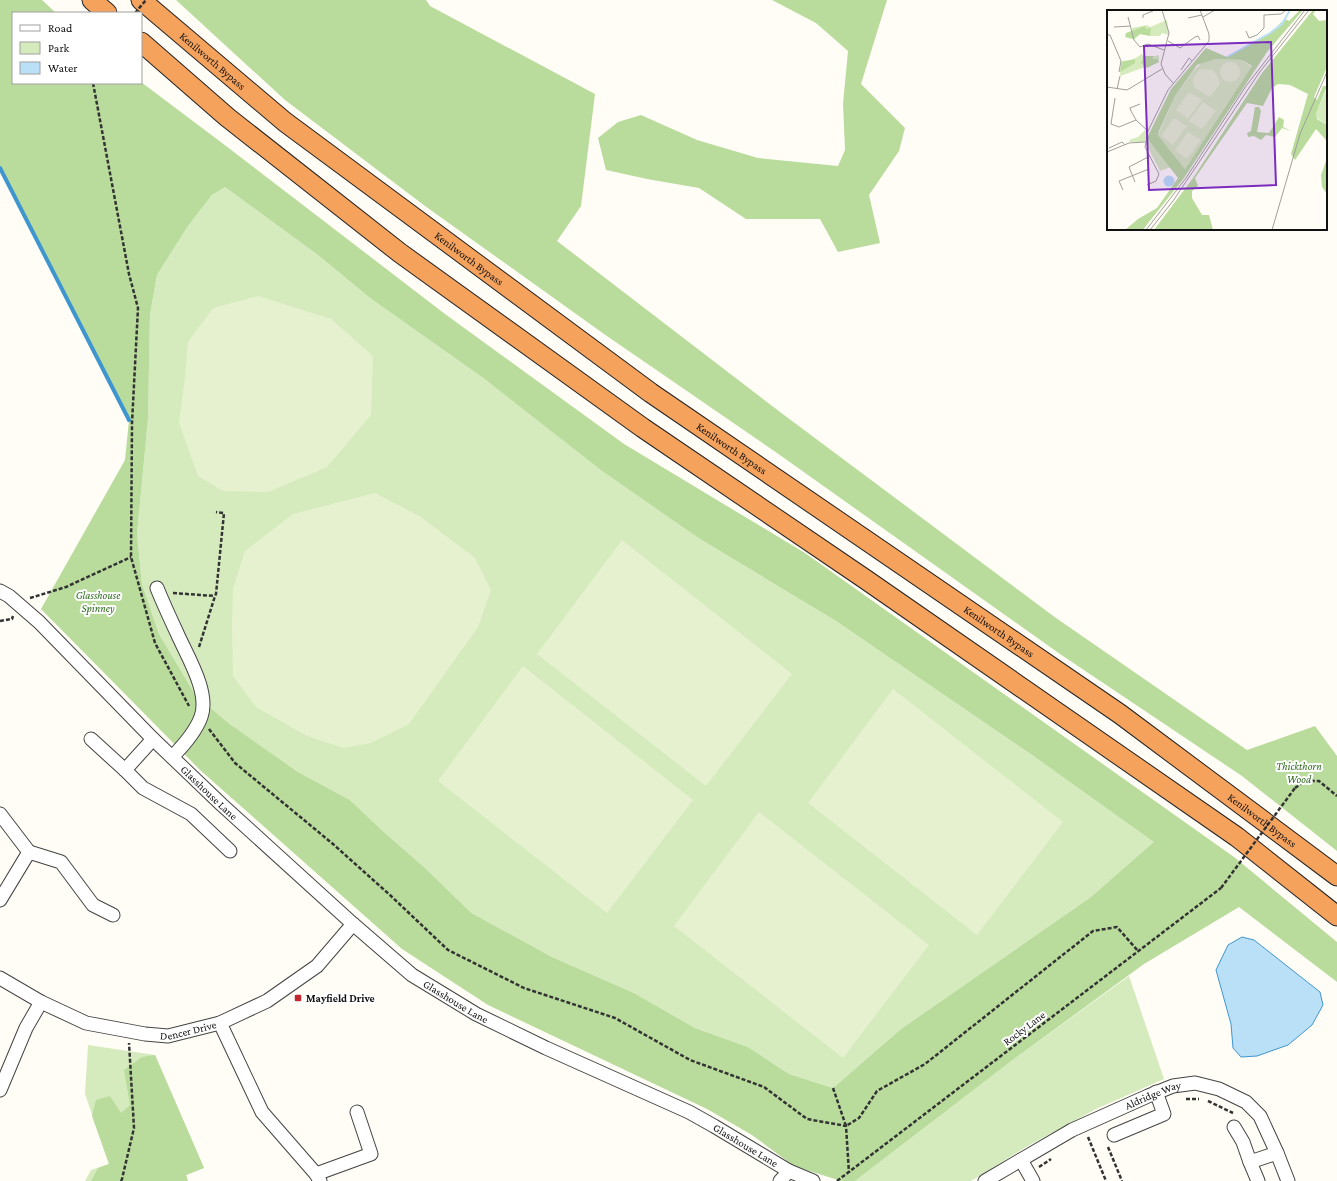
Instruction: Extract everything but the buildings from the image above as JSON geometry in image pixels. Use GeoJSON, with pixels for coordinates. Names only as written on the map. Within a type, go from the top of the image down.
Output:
{"type":"FeatureCollection","features":[{"type":"Feature","properties":{"kind":"highway"},"geometry":{"type":"LineString","coordinates":[[92,0],[106,12]]}},
{"type":"Feature","properties":{"kind":"highway","name":"Kenilworth Bypass"},"geometry":{"type":"LineString","coordinates":[[141,0],[285,122],[651,393],[1120,714],[1337,876]]}},
{"type":"Feature","properties":{"kind":"highway"},"geometry":{"type":"LineString","coordinates":[[142,43],[227,117],[400,253],[643,428],[865,579],[1237,837],[1337,916]]}},
{"type":"Feature","properties":{"kind":"street"},"geometry":{"type":"LineString","coordinates":[[158,590],[197,675],[203,705],[201,718],[188,740],[172,757]]}},
{"type":"Feature","properties":{"kind":"street","name":"Glasshouse Lane"},"geometry":{"type":"LineString","coordinates":[[0,591],[39,622],[172,757],[352,924],[412,974],[476,1014],[546,1048],[689,1112],[714,1126],[784,1176],[813,1181]]}},
{"type":"Feature","properties":{"kind":"street"},"geometry":{"type":"LineString","coordinates":[[91,739],[143,788],[191,814],[230,852]]}},
{"type":"Feature","properties":{"kind":"street"},"geometry":{"type":"LineString","coordinates":[[125,770],[153,739]]}},
{"type":"Feature","properties":{"kind":"street"},"geometry":{"type":"LineString","coordinates":[[0,814],[29,852],[62,862],[93,905],[113,915]]}},
{"type":"Feature","properties":{"kind":"street"},"geometry":{"type":"LineString","coordinates":[[0,900],[29,852]]}},
{"type":"Feature","properties":{"kind":"street","name":"Dencer Drive"},"geometry":{"type":"LineString","coordinates":[[0,978],[41,1002],[86,1023],[128,1031],[168,1036],[220,1024],[267,1001],[317,966],[352,924]]}},
{"type":"Feature","properties":{"kind":"street"},"geometry":{"type":"LineString","coordinates":[[0,1090],[26,1028],[41,1002]]}},
{"type":"Feature","properties":{"kind":"street"},"geometry":{"type":"LineString","coordinates":[[220,1024],[262,1112],[318,1177],[371,1154],[357,1112]]}},
{"type":"Feature","properties":{"kind":"street","name":"Aldridge Way"},"geometry":{"type":"LineString","coordinates":[[986,1181],[1072,1130],[1156,1092],[1173,1086],[1195,1083],[1219,1089],[1246,1102],[1260,1116],[1288,1181]]}},
{"type":"Feature","properties":{"kind":"street"},"geometry":{"type":"LineString","coordinates":[[1111,1140],[1164,1114],[1156,1092]]}},
{"type":"Feature","properties":{"kind":"street"},"geometry":{"type":"LineString","coordinates":[[1234,1127],[1243,1142],[1258,1181]]}},
{"type":"Feature","properties":{"kind":"street"},"geometry":{"type":"LineString","coordinates":[[1250,1162],[1277,1153]]}},
{"type":"Feature","properties":{"kind":"street"},"geometry":{"type":"LineString","coordinates":[[1021,1160],[1033,1181]]}},
{"type":"Feature","properties":{"kind":"path"},"geometry":{"type":"LineString","coordinates":[[136,12],[146,0]]}},
{"type":"Feature","properties":{"kind":"path"},"geometry":{"type":"LineString","coordinates":[[93,84],[129,274],[138,308],[132,423],[131,557],[155,643],[189,706],[201,718],[235,763],[334,844],[448,950],[524,988],[615,1018],[690,1060],[764,1087],[807,1119],[846,1126],[859,1118],[877,1091],[925,1064],[1093,931],[1117,927],[1138,951]]}},
{"type":"Feature","properties":{"kind":"path"},"geometry":{"type":"LineString","coordinates":[[193,667],[214,596],[216,594],[224,513],[216,512]]}},
{"type":"Feature","properties":{"kind":"path"},"geometry":{"type":"LineString","coordinates":[[17,603],[66,587],[131,557]]}},
{"type":"Feature","properties":{"kind":"path"},"geometry":{"type":"LineString","coordinates":[[158,590],[214,596]]}},
{"type":"Feature","properties":{"kind":"path","name":"Rocky Lane"},"geometry":{"type":"LineString","coordinates":[[837,1181],[1221,888],[1295,788],[1305,781],[1318,781],[1337,796]]}},
{"type":"Feature","properties":{"kind":"path"},"geometry":{"type":"LineString","coordinates":[[121,1181],[134,1128],[128,1031]]}},
{"type":"Feature","properties":{"kind":"path"},"geometry":{"type":"LineString","coordinates":[[833,1088],[846,1126],[849,1173]]}},
{"type":"Feature","properties":{"kind":"path"},"geometry":{"type":"LineString","coordinates":[[1088,1137],[1106,1181]]}},
{"type":"Feature","properties":{"kind":"path"},"geometry":{"type":"LineString","coordinates":[[1111,1140],[1122,1181]]}},
{"type":"Feature","properties":{"kind":"green space","name":"Glasshouse Spinney"},"geometry":{"type":"Polygon","coordinates":[[[0,0],[42,0],[55,12],[12,12],[12,84],[142,84],[142,83],[445,314],[624,444],[805,553],[1234,857],[1337,942],[1337,982],[1239,907],[1144,964],[1014,1059],[855,1181],[841,1181],[794,1166],[752,1135],[707,1109],[488,1005],[402,949],[200,770],[41,609],[125,460],[129,420],[0,168],[0,0]],[[225,187],[212,195],[188,226],[157,275],[150,315],[148,419],[137,534],[142,584],[159,634],[196,696],[231,725],[298,772],[350,800],[424,867],[471,913],[552,957],[634,993],[695,1028],[748,1047],[789,1074],[833,1088],[901,1029],[1091,897],[1154,842],[1032,755],[836,621],[700,539],[601,470],[486,380],[370,298],[318,255],[225,187]]]}},
{"type":"Feature","properties":{"kind":"green space","name":"Thickthorn Wood"},"geometry":{"type":"Polygon","coordinates":[[[176,0],[426,0],[430,6],[595,94],[581,206],[557,241],[780,412],[1056,618],[1247,750],[1315,726],[1337,756],[1337,851],[1242,776],[1060,654],[777,453],[604,334],[425,206],[285,100],[176,0]]]}},
{"type":"Feature","properties":{"kind":"green space"},"geometry":{"type":"Polygon","coordinates":[[[772,0],[887,0],[861,84],[905,128],[899,151],[869,195],[880,243],[838,252],[820,219],[746,219],[699,188],[606,170],[598,138],[618,122],[641,115],[697,140],[758,158],[838,166],[845,150],[843,104],[848,51],[816,23],[772,0]]]}},
{"type":"Feature","properties":{"kind":"green space"},"geometry":{"type":"Polygon","coordinates":[[[225,187],[318,255],[370,298],[486,380],[700,539],[836,621],[1032,755],[1155,842],[1091,897],[901,1029],[833,1088],[789,1074],[748,1047],[695,1028],[634,993],[552,957],[470,913],[424,867],[350,800],[298,772],[236,729],[196,696],[159,634],[142,584],[137,534],[148,419],[150,315],[157,275],[188,226],[212,195],[225,187]]]}},
{"type":"Feature","properties":{"kind":"green space"},"geometry":{"type":"Polygon","coordinates":[[[258,296],[331,319],[373,356],[371,415],[327,467],[268,492],[223,491],[198,476],[179,423],[188,342],[213,308],[258,296]]]}},
{"type":"Feature","properties":{"kind":"green space"},"geometry":{"type":"Polygon","coordinates":[[[375,493],[421,517],[475,558],[491,590],[478,627],[409,724],[371,743],[343,748],[307,736],[256,707],[233,676],[233,588],[245,551],[293,514],[375,493]]]}},
{"type":"Feature","properties":{"kind":"green space"},"geometry":{"type":"Polygon","coordinates":[[[622,540],[792,674],[706,786],[537,654],[622,540]]]}},
{"type":"Feature","properties":{"kind":"green space"},"geometry":{"type":"Polygon","coordinates":[[[523,666],[693,800],[607,913],[438,781],[523,666]]]}},
{"type":"Feature","properties":{"kind":"green space"},"geometry":{"type":"Polygon","coordinates":[[[893,689],[1063,822],[977,935],[808,803],[893,689]]]}},
{"type":"Feature","properties":{"kind":"green space"},"geometry":{"type":"Polygon","coordinates":[[[759,812],[929,945],[843,1058],[674,926],[759,812]]]}},
{"type":"Feature","properties":{"kind":"green space"},"geometry":{"type":"Polygon","coordinates":[[[1129,976],[1164,1079],[1096,1109],[1026,1147],[971,1181],[855,1181],[1014,1059],[1129,976]]]}},
{"type":"Feature","properties":{"kind":"green space"},"geometry":{"type":"Polygon","coordinates":[[[88,1045],[155,1055],[204,1168],[186,1175],[188,1181],[85,1181],[91,1170],[109,1164],[85,1094],[88,1045]]]}},
{"type":"Feature","properties":{"kind":"green space"},"geometry":{"type":"Polygon","coordinates":[[[155,1055],[204,1168],[186,1175],[188,1181],[91,1181],[98,1168],[109,1164],[92,1116],[96,1100],[110,1096],[121,1113],[130,1105],[124,1070],[142,1057],[155,1055]]]}},
{"type":"Feature","properties":{"kind":"water"},"geometry":{"type":"Polygon","coordinates":[[[1242,937],[1254,940],[1320,992],[1323,1005],[1312,1025],[1288,1045],[1257,1056],[1241,1057],[1233,1048],[1231,1024],[1216,970],[1228,945],[1242,937]]]}},
{"type":"Feature","properties":{"kind":"waterway"},"geometry":{"type":"LineString","coordinates":[[0,168],[129,420]]}},
{"type":"Feature","properties":{"kind":"place","name":"Mayfield Drive"},"geometry":{"type":"Point","coordinates":[298,998]}}]}
